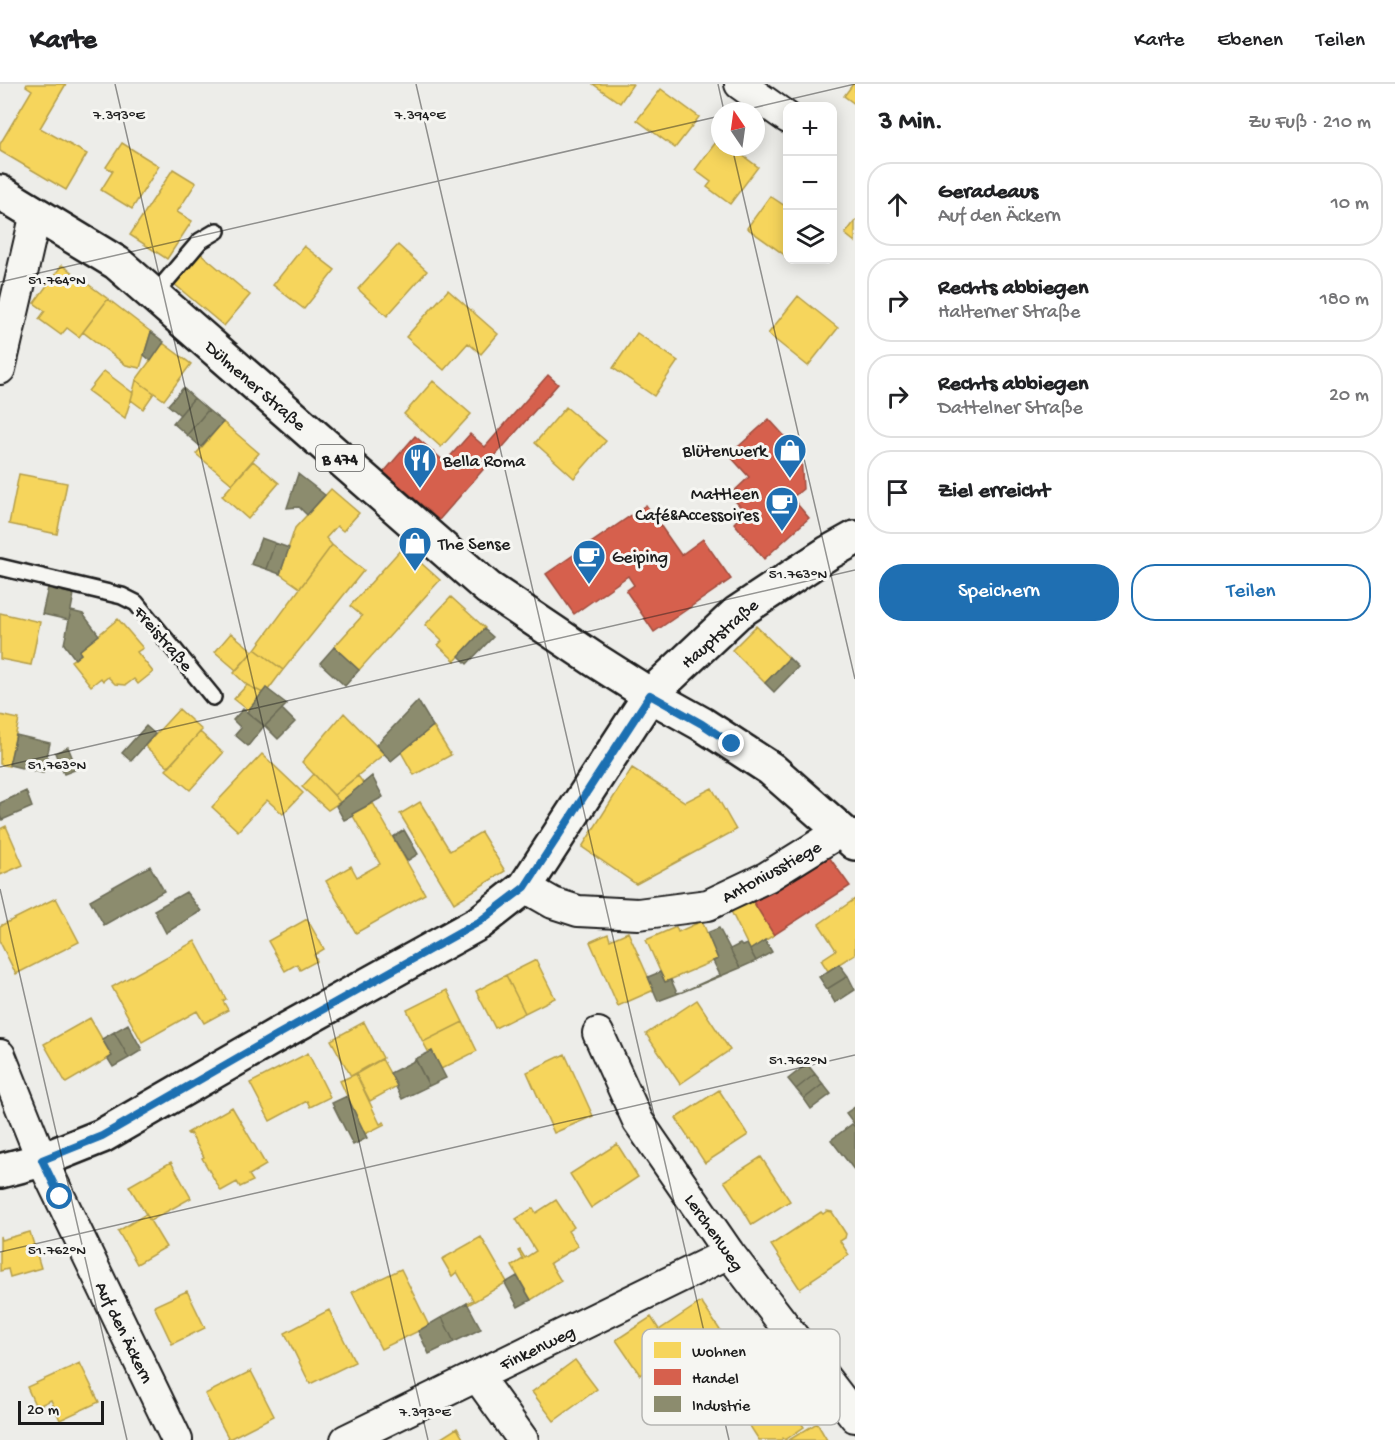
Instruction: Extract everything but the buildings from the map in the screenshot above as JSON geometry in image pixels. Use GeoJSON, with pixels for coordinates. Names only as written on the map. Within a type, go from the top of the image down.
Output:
{"type":"FeatureCollection","features":[{"type":"Feature","properties":{"kind":"street"},"geometry":{"type":"LineString","coordinates":[[740,84],[783,114]]}},
{"type":"Feature","properties":{"kind":"street","name":"Dülmener Straße"},"geometry":{"type":"LineString","coordinates":[[0,192],[117,263],[488,588],[650,695]]}},
{"type":"Feature","properties":{"kind":"street"},"geometry":{"type":"LineString","coordinates":[[0,369],[36,213]]}},
{"type":"Feature","properties":{"kind":"street","name":"Hauptstraße"},"geometry":{"type":"LineString","coordinates":[[0,1171],[42,1160],[102,1136],[479,922],[525,887],[650,695],[737,613],[828,553],[855,538]]}},
{"type":"Feature","properties":{"kind":"street","name":"B 474"},"geometry":{"type":"LineString","coordinates":[[650,695],[702,724],[771,769],[851,839]]}},
{"type":"Feature","properties":{"kind":"street","name":"Antoniusstiege"},"geometry":{"type":"LineString","coordinates":[[525,887],[553,903],[578,911],[638,914],[708,905],[851,839]]}},
{"type":"Feature","properties":{"kind":"street","name":"Lerchenweg"},"geometry":{"type":"LineString","coordinates":[[598,1033],[638,1121],[729,1253],[787,1329]]}},
{"type":"Feature","properties":{"kind":"street"},"geometry":{"type":"LineString","coordinates":[[0,1055],[42,1160]]}},
{"type":"Feature","properties":{"kind":"street","name":"Auf den Äckern"},"geometry":{"type":"LineString","coordinates":[[42,1160],[177,1440]]}},
{"type":"Feature","properties":{"kind":"street","name":"Finkenweg"},"geometry":{"type":"LineString","coordinates":[[346,1440],[729,1253]]}},
{"type":"Feature","properties":{"kind":"street"},"geometry":{"type":"LineString","coordinates":[[477,1376],[523,1440]]}},
{"type":"Feature","properties":{"kind":"street","name":"Lerchenweg"},"geometry":{"type":"LineString","coordinates":[[840,1397],[855,1417]]}},
{"type":"Feature","properties":{"kind":"lane"},"geometry":{"type":"LineString","coordinates":[[154,295],[200,241],[217,231]]}},
{"type":"Feature","properties":{"kind":"lane","name":"Freistraße"},"geometry":{"type":"LineString","coordinates":[[0,567],[122,596],[136,603],[213,697]]}},
{"type":"Feature","properties":{"kind":"place","name":"Blütenwerk"},"geometry":{"type":"Point","coordinates":[790,479]}},
{"type":"Feature","properties":{"kind":"place","name":"Bella Roma"},"geometry":{"type":"Point","coordinates":[420,489]}},
{"type":"Feature","properties":{"kind":"place","name":"Mattleen Café&Accessoires"},"geometry":{"type":"Point","coordinates":[782,532]}},
{"type":"Feature","properties":{"kind":"place","name":"The Sense"},"geometry":{"type":"Point","coordinates":[415,572]}},
{"type":"Feature","properties":{"kind":"place","name":"Geiping"},"geometry":{"type":"Point","coordinates":[589,585]}},
{"type":"Feature","properties":{"kind":"route"},"geometry":{"type":"LineString","coordinates":[[60,1197],[42,1160],[102,1136],[479,922],[525,887],[650,695],[732,744]]}}]}
